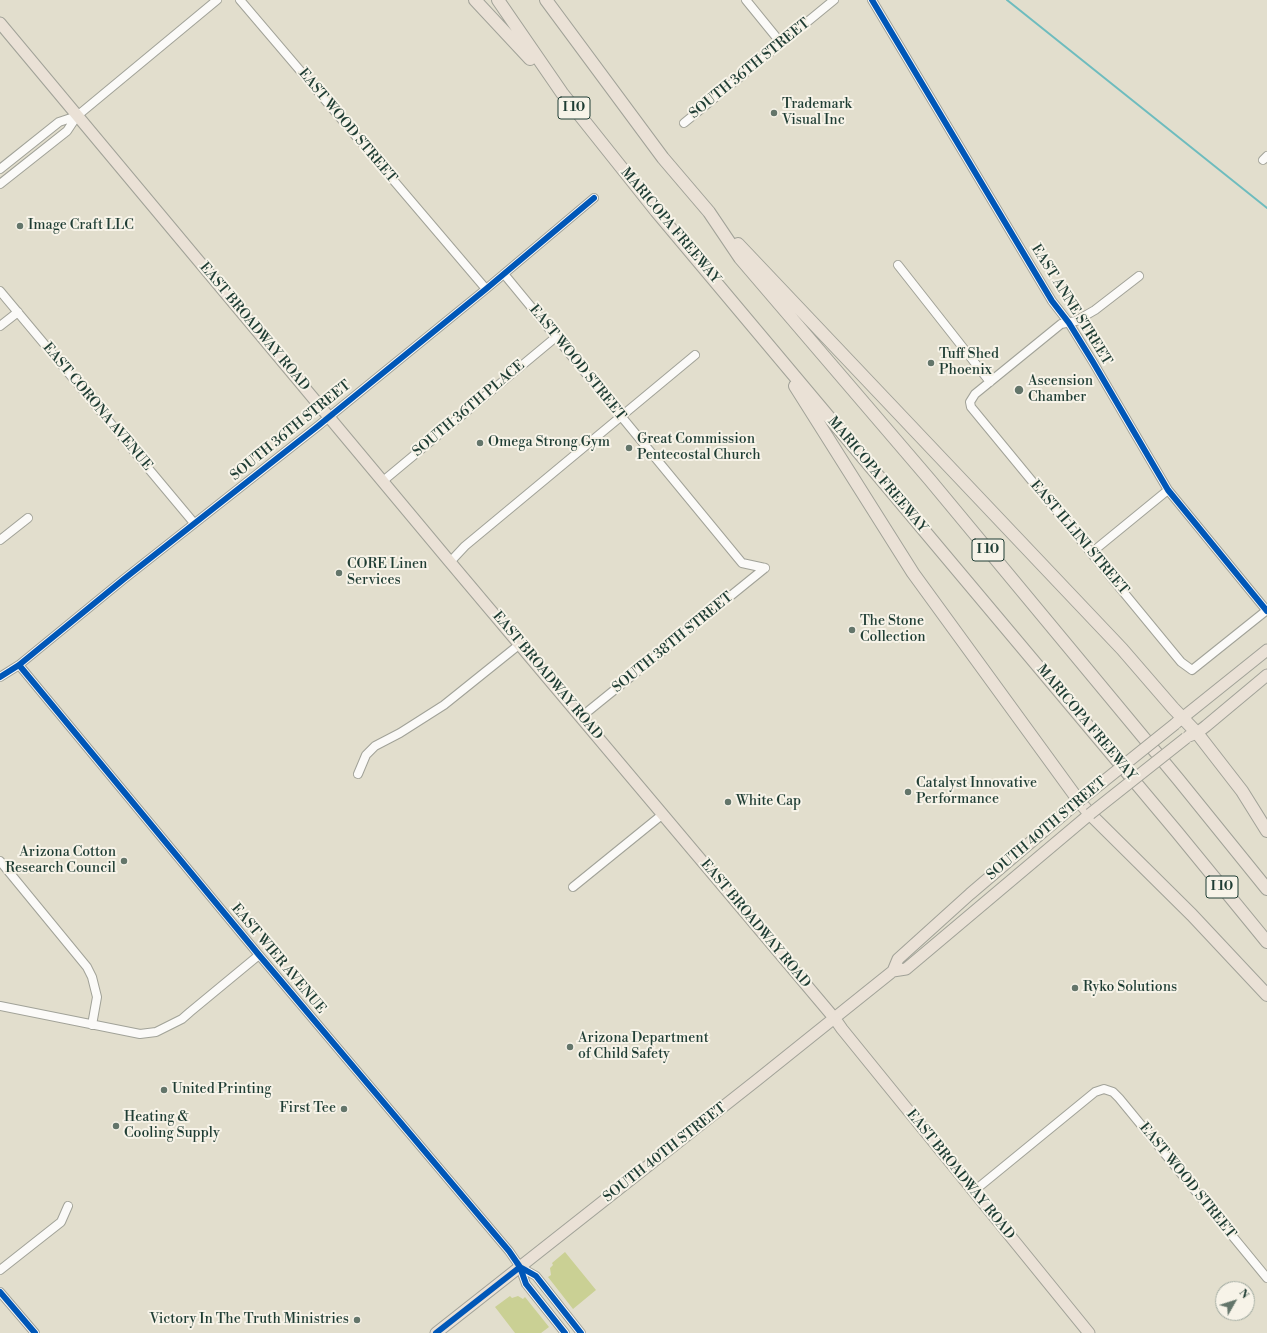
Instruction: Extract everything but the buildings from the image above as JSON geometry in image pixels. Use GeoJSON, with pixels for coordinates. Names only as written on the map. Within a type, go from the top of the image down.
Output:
{"type":"FeatureCollection","features":[{"type":"Feature","properties":{"kind":"highway"},"geometry":{"type":"LineString","coordinates":[[475,0],[558,87]]}},
{"type":"Feature","properties":{"kind":"highway","name":"MARICOPA FREEWAY"},"geometry":{"type":"LineString","coordinates":[[498,0],[558,87],[656,211],[1177,832],[1267,942]]}},
{"type":"Feature","properties":{"kind":"highway","name":"I 10"},"geometry":{"type":"LineString","coordinates":[[546,0],[663,158],[709,212],[740,258],[930,480],[1178,778],[1267,890]]}},
{"type":"Feature","properties":{"kind":"highway"},"geometry":{"type":"LineString","coordinates":[[555,0],[565,25]]}},
{"type":"Feature","properties":{"kind":"highway"},"geometry":{"type":"LineString","coordinates":[[709,212],[1115,641],[1173,708],[1179,720],[1191,735],[1242,791],[1267,831]]}},
{"type":"Feature","properties":{"kind":"highway"},"geometry":{"type":"LineString","coordinates":[[768,344],[913,573],[1008,706],[1079,801],[1090,814],[1192,915],[1267,995]]}},
{"type":"Feature","properties":{"kind":"main road","name":"EAST BROADWAY ROAD"},"geometry":{"type":"LineString","coordinates":[[0,23],[450,562],[835,1019],[1089,1333]]}},
{"type":"Feature","properties":{"kind":"main road","name":"SOUTH 40TH STREET"},"geometry":{"type":"LineString","coordinates":[[893,972],[898,959],[970,894],[1079,801],[1267,650]]}},
{"type":"Feature","properties":{"kind":"main road","name":"SOUTH 40TH STREET"},"geometry":{"type":"LineString","coordinates":[[436,1333],[893,972],[906,968],[1090,814],[1267,675]]}},
{"type":"Feature","properties":{"kind":"street"},"geometry":{"type":"LineString","coordinates":[[0,184],[67,131],[78,116],[217,0]]}},
{"type":"Feature","properties":{"kind":"street","name":"EAST WOOD STREET"},"geometry":{"type":"LineString","coordinates":[[240,0],[486,289]]}},
{"type":"Feature","properties":{"kind":"street"},"geometry":{"type":"LineString","coordinates":[[746,0],[781,43]]}},
{"type":"Feature","properties":{"kind":"street","name":"SOUTH 36TH STREET"},"geometry":{"type":"LineString","coordinates":[[684,123],[834,0]]}},
{"type":"Feature","properties":{"kind":"street","name":"EAST ANNE STREET"},"geometry":{"type":"LineString","coordinates":[[872,0],[1052,301],[1069,323],[1093,362],[1168,490],[1267,610]]}},
{"type":"Feature","properties":{"kind":"street"},"geometry":{"type":"LineString","coordinates":[[0,169],[60,122],[78,116]]}},
{"type":"Feature","properties":{"kind":"street","name":"SOUTH 36TH STREET"},"geometry":{"type":"LineString","coordinates":[[0,677],[19,665],[329,417],[486,289],[594,198]]}},
{"type":"Feature","properties":{"kind":"street"},"geometry":{"type":"LineString","coordinates":[[898,265],[990,382],[1061,324],[1076,321],[1095,310],[1139,276]]}},
{"type":"Feature","properties":{"kind":"street","name":"EAST WOOD STREET"},"geometry":{"type":"LineString","coordinates":[[504,274],[742,563],[765,568]]}},
{"type":"Feature","properties":{"kind":"street","name":"EAST CORONA AVENUE"},"geometry":{"type":"LineString","coordinates":[[0,291],[194,524]]}},
{"type":"Feature","properties":{"kind":"street"},"geometry":{"type":"LineString","coordinates":[[0,326],[18,312]]}},
{"type":"Feature","properties":{"kind":"street","name":"SOUTH 36TH PLACE"},"geometry":{"type":"LineString","coordinates":[[383,481],[556,337]]}},
{"type":"Feature","properties":{"kind":"street"},"geometry":{"type":"LineString","coordinates":[[450,562],[471,541],[695,355]]}},
{"type":"Feature","properties":{"kind":"street","name":"EAST ILLINI STREET"},"geometry":{"type":"LineString","coordinates":[[990,382],[976,394],[970,402],[973,410],[1181,662],[1192,670],[1267,610]]}},
{"type":"Feature","properties":{"kind":"street"},"geometry":{"type":"LineString","coordinates":[[1091,553],[1168,490]]}},
{"type":"Feature","properties":{"kind":"street"},"geometry":{"type":"LineString","coordinates":[[0,540],[28,518]]}},
{"type":"Feature","properties":{"kind":"street","name":"SOUTH 38TH STREET"},"geometry":{"type":"LineString","coordinates":[[581,717],[765,568]]}},
{"type":"Feature","properties":{"kind":"street"},"geometry":{"type":"LineString","coordinates":[[358,774],[366,755],[375,746],[400,733],[444,705],[520,644]]}},
{"type":"Feature","properties":{"kind":"street","name":"EAST WIER AVENUE"},"geometry":{"type":"LineString","coordinates":[[19,665],[259,955],[509,1251],[520,1267]]}},
{"type":"Feature","properties":{"kind":"street"},"geometry":{"type":"LineString","coordinates":[[573,887],[663,814]]}},
{"type":"Feature","properties":{"kind":"street"},"geometry":{"type":"LineString","coordinates":[[0,861],[87,966],[92,977],[97,997],[92,1025]]}},
{"type":"Feature","properties":{"kind":"street"},"geometry":{"type":"LineString","coordinates":[[0,1006],[140,1034],[156,1032],[182,1019],[259,955]]}},
{"type":"Feature","properties":{"kind":"street","name":"EAST WOOD STREET"},"geometry":{"type":"LineString","coordinates":[[974,1191],[1095,1092],[1104,1089],[1113,1092],[1119,1098],[1267,1278]]}},
{"type":"Feature","properties":{"kind":"street"},"geometry":{"type":"LineString","coordinates":[[0,1270],[61,1222],[68,1206]]}},
{"type":"Feature","properties":{"kind":"street"},"geometry":{"type":"LineString","coordinates":[[520,1267],[526,1284],[565,1333]]}},
{"type":"Feature","properties":{"kind":"street"},"geometry":{"type":"LineString","coordinates":[[520,1267],[536,1276],[581,1333]]}},
{"type":"Feature","properties":{"kind":"street"},"geometry":{"type":"LineString","coordinates":[[0,1292],[35,1333]]}},
{"type":"Feature","properties":{"kind":"green space"},"geometry":{"type":"Polygon","coordinates":[[[565,1252],[596,1290],[573,1309],[548,1277],[551,1275],[550,1268],[553,1265],[552,1263],[565,1252]]]}},
{"type":"Feature","properties":{"kind":"green space"},"geometry":{"type":"Polygon","coordinates":[[[510,1296],[512,1298],[518,1296],[523,1299],[525,1297],[549,1327],[541,1333],[515,1333],[495,1307],[510,1296]]]}},
{"type":"Feature","properties":{"kind":"waterway"},"geometry":{"type":"LineString","coordinates":[[1007,0],[1267,208]]}},
{"type":"Feature","properties":{"kind":"cycle path"},"geometry":{"type":"LineString","coordinates":[[872,0],[1052,301],[1069,323],[1093,362],[1168,490],[1267,611]]}},
{"type":"Feature","properties":{"kind":"cycle path"},"geometry":{"type":"LineString","coordinates":[[0,677],[19,665],[124,579],[318,426],[486,289],[594,198]]}},
{"type":"Feature","properties":{"kind":"cycle path"},"geometry":{"type":"LineString","coordinates":[[19,665],[259,955],[509,1251],[520,1267],[526,1284],[565,1333]]}},
{"type":"Feature","properties":{"kind":"cycle path"},"geometry":{"type":"LineString","coordinates":[[520,1267],[536,1276],[581,1333]]}},
{"type":"Feature","properties":{"kind":"cycle path"},"geometry":{"type":"LineString","coordinates":[[436,1333],[520,1267]]}},
{"type":"Feature","properties":{"kind":"cycle path"},"geometry":{"type":"LineString","coordinates":[[0,1292],[35,1333]]}},
{"type":"Feature","properties":{"kind":"place","name":"Trademark Visual Inc"},"geometry":{"type":"Point","coordinates":[774,113]}},
{"type":"Feature","properties":{"kind":"place","name":"Image Craft LLC"},"geometry":{"type":"Point","coordinates":[20,226]}},
{"type":"Feature","properties":{"kind":"place","name":"Tuff Shed Phoenix"},"geometry":{"type":"Point","coordinates":[931,363]}},
{"type":"Feature","properties":{"kind":"place","name":"Ascension Chamber"},"geometry":{"type":"Point","coordinates":[1019,390]}},
{"type":"Feature","properties":{"kind":"place","name":"Omega Strong Gym"},"geometry":{"type":"Point","coordinates":[480,443]}},
{"type":"Feature","properties":{"kind":"place","name":"Great Commission Pentecostal Church"},"geometry":{"type":"Point","coordinates":[629,448]}},
{"type":"Feature","properties":{"kind":"place","name":"CORE Linen Services"},"geometry":{"type":"Point","coordinates":[339,573]}},
{"type":"Feature","properties":{"kind":"place","name":"The Stone Collection"},"geometry":{"type":"Point","coordinates":[852,630]}},
{"type":"Feature","properties":{"kind":"place","name":"Catalyst Innovative Performance"},"geometry":{"type":"Point","coordinates":[908,792]}},
{"type":"Feature","properties":{"kind":"place","name":"White Cap"},"geometry":{"type":"Point","coordinates":[728,802]}},
{"type":"Feature","properties":{"kind":"place","name":"Arizona Cotton Research Council"},"geometry":{"type":"Point","coordinates":[124,861]}},
{"type":"Feature","properties":{"kind":"place","name":"Ryko Solutions"},"geometry":{"type":"Point","coordinates":[1075,988]}},
{"type":"Feature","properties":{"kind":"place","name":"Arizona Department of Child Safety"},"geometry":{"type":"Point","coordinates":[570,1047]}},
{"type":"Feature","properties":{"kind":"place","name":"United Printing"},"geometry":{"type":"Point","coordinates":[164,1090]}},
{"type":"Feature","properties":{"kind":"place","name":"First Tee"},"geometry":{"type":"Point","coordinates":[344,1109]}},
{"type":"Feature","properties":{"kind":"place","name":"Heating & Cooling Supply"},"geometry":{"type":"Point","coordinates":[116,1126]}},
{"type":"Feature","properties":{"kind":"place","name":"Victory In The Truth Ministries"},"geometry":{"type":"Point","coordinates":[357,1320]}}]}
